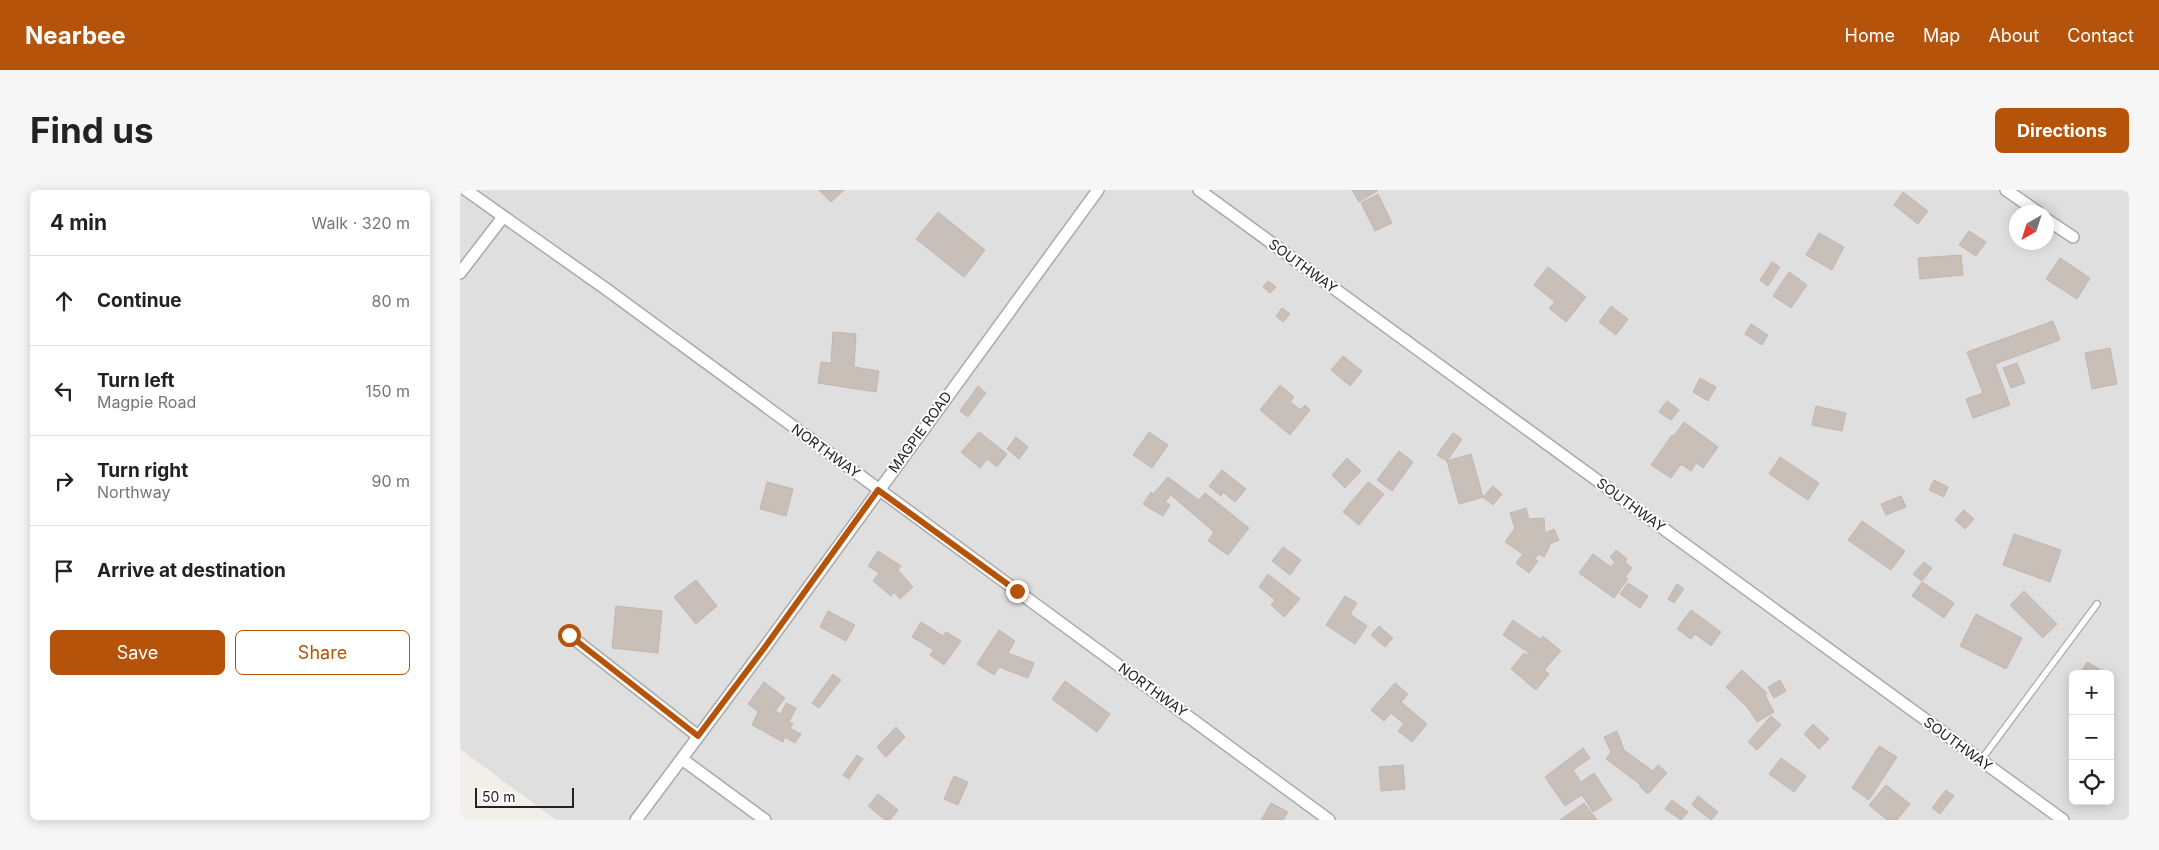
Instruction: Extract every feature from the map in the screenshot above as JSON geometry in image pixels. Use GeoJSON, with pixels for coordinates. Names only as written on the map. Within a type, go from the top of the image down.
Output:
{"type":"FeatureCollection","features":[{"type":"Feature","properties":{"kind":"street","name":"NORTHWAY"},"geometry":{"type":"LineString","coordinates":[[466,190],[606,289],[1330,820]]}},
{"type":"Feature","properties":{"kind":"street","name":"MAGPIE ROAD"},"geometry":{"type":"LineString","coordinates":[[636,820],[765,647],[1098,190]]}},
{"type":"Feature","properties":{"kind":"street","name":"SOUTHWAY"},"geometry":{"type":"LineString","coordinates":[[1199,190],[2063,820]]}},
{"type":"Feature","properties":{"kind":"street"},"geometry":{"type":"LineString","coordinates":[[2006,190],[2028,205]]}},
{"type":"Feature","properties":{"kind":"street"},"geometry":{"type":"LineString","coordinates":[[460,273],[503,217]]}},
{"type":"Feature","properties":{"kind":"street"},"geometry":{"type":"LineString","coordinates":[[2054,224],[2073,237]]}},
{"type":"Feature","properties":{"kind":"street"},"geometry":{"type":"LineString","coordinates":[[569,635],[698,736]]}},
{"type":"Feature","properties":{"kind":"street"},"geometry":{"type":"LineString","coordinates":[[682,759],[765,820]]}},
{"type":"Feature","properties":{"kind":"lane"},"geometry":{"type":"LineString","coordinates":[[1981,760],[2096,604]]}},
{"type":"Feature","properties":{"kind":"shaded area"},"geometry":{"type":"Polygon","coordinates":[[[460,190],[2129,190],[2129,820],[556,820],[460,749],[460,190]]]}},
{"type":"Feature","properties":{"kind":"building"},"geometry":{"type":"Polygon","coordinates":[[[819,190],[844,190],[831,202],[819,190]]]}},
{"type":"Feature","properties":{"kind":"building"},"geometry":{"type":"Polygon","coordinates":[[[1352,190],[1377,190],[1377,191],[1359,202],[1352,190]]]}},
{"type":"Feature","properties":{"kind":"building"},"geometry":{"type":"Polygon","coordinates":[[[1903,192],[1928,211],[1918,224],[1894,205],[1903,192]]]}},
{"type":"Feature","properties":{"kind":"building"},"geometry":{"type":"Polygon","coordinates":[[[1378,194],[1392,223],[1375,231],[1361,203],[1378,194]]]}},
{"type":"Feature","properties":{"kind":"building"},"geometry":{"type":"Polygon","coordinates":[[[938,212],[985,250],[964,277],[916,239],[938,212]]]}},
{"type":"Feature","properties":{"kind":"building"},"geometry":{"type":"Polygon","coordinates":[[[1969,231],[1986,242],[1976,256],[1959,245],[1969,231]]]}},
{"type":"Feature","properties":{"kind":"building"},"geometry":{"type":"Polygon","coordinates":[[[1819,233],[1844,247],[1832,270],[1806,255],[1819,233]]]}},
{"type":"Feature","properties":{"kind":"building"},"geometry":{"type":"Polygon","coordinates":[[[1961,255],[1963,275],[1920,279],[1918,258],[1961,255]]]}},
{"type":"Feature","properties":{"kind":"building"},"geometry":{"type":"Polygon","coordinates":[[[2060,258],[2090,278],[2077,299],[2046,279],[2060,258]]]}},
{"type":"Feature","properties":{"kind":"building"},"geometry":{"type":"Polygon","coordinates":[[[1772,262],[1780,267],[1768,286],[1760,280],[1772,262]]]}},
{"type":"Feature","properties":{"kind":"building"},"geometry":{"type":"Polygon","coordinates":[[[1548,267],[1586,297],[1566,322],[1549,308],[1555,302],[1534,285],[1548,267]]]}},
{"type":"Feature","properties":{"kind":"building"},"geometry":{"type":"Polygon","coordinates":[[[1789,272],[1807,285],[1791,308],[1773,296],[1789,272]]]}},
{"type":"Feature","properties":{"kind":"building"},"geometry":{"type":"Polygon","coordinates":[[[1268,281],[1276,287],[1270,293],[1263,287],[1268,281]]]}},
{"type":"Feature","properties":{"kind":"building"},"geometry":{"type":"Polygon","coordinates":[[[1611,306],[1628,319],[1616,335],[1599,322],[1611,306]]]}},
{"type":"Feature","properties":{"kind":"building"},"geometry":{"type":"Polygon","coordinates":[[[1282,308],[1290,314],[1283,322],[1276,316],[1282,308]]]}},
{"type":"Feature","properties":{"kind":"building"},"geometry":{"type":"Polygon","coordinates":[[[2053,321],[2060,340],[1995,364],[2010,405],[1973,418],[1966,399],[1983,393],[1967,352],[2053,321]]]}},
{"type":"Feature","properties":{"kind":"building"},"geometry":{"type":"Polygon","coordinates":[[[1751,324],[1768,335],[1762,345],[1745,334],[1751,324]]]}},
{"type":"Feature","properties":{"kind":"building"},"geometry":{"type":"Polygon","coordinates":[[[833,332],[856,334],[854,367],[879,371],[876,392],[818,383],[821,362],[831,363],[833,332]]]}},
{"type":"Feature","properties":{"kind":"building"},"geometry":{"type":"Polygon","coordinates":[[[2110,348],[2117,384],[2092,389],[2085,353],[2110,348]]]}},
{"type":"Feature","properties":{"kind":"building"},"geometry":{"type":"Polygon","coordinates":[[[1343,356],[1362,371],[1350,386],[1331,370],[1343,356]]]}},
{"type":"Feature","properties":{"kind":"building"},"geometry":{"type":"Polygon","coordinates":[[[2017,363],[2025,383],[2011,388],[2003,368],[2017,363]]]}},
{"type":"Feature","properties":{"kind":"building"},"geometry":{"type":"Polygon","coordinates":[[[1700,378],[1716,387],[1708,401],[1693,392],[1700,378]]]}},
{"type":"Feature","properties":{"kind":"building"},"geometry":{"type":"Polygon","coordinates":[[[1280,385],[1294,397],[1290,402],[1301,410],[1305,405],[1310,410],[1290,435],[1260,410],[1280,385]]]}},
{"type":"Feature","properties":{"kind":"building"},"geometry":{"type":"Polygon","coordinates":[[[978,386],[986,393],[968,417],[960,411],[978,386]]]}},
{"type":"Feature","properties":{"kind":"building"},"geometry":{"type":"Polygon","coordinates":[[[1667,401],[1679,410],[1671,420],[1659,412],[1667,401]]]}},
{"type":"Feature","properties":{"kind":"building"},"geometry":{"type":"Polygon","coordinates":[[[1816,406],[1846,413],[1842,431],[1812,425],[1816,406]]]}},
{"type":"Feature","properties":{"kind":"building"},"geometry":{"type":"Polygon","coordinates":[[[1684,422],[1718,447],[1703,468],[1696,463],[1691,471],[1681,464],[1671,478],[1651,465],[1672,435],[1674,436],[1684,422]]]}},
{"type":"Feature","properties":{"kind":"building"},"geometry":{"type":"Polygon","coordinates":[[[979,432],[1007,454],[997,467],[987,459],[980,468],[961,452],[979,432]]]}},
{"type":"Feature","properties":{"kind":"building"},"geometry":{"type":"Polygon","coordinates":[[[1149,432],[1168,445],[1152,468],[1133,455],[1149,432]]]}},
{"type":"Feature","properties":{"kind":"building"},"geometry":{"type":"Polygon","coordinates":[[[1453,433],[1462,439],[1447,461],[1437,455],[1453,433]]]}},
{"type":"Feature","properties":{"kind":"building"},"geometry":{"type":"Polygon","coordinates":[[[1016,437],[1028,447],[1019,459],[1007,449],[1016,437]]]}},
{"type":"Feature","properties":{"kind":"building"},"geometry":{"type":"Polygon","coordinates":[[[1399,451],[1413,462],[1392,491],[1377,480],[1399,451]]]}},
{"type":"Feature","properties":{"kind":"building"},"geometry":{"type":"Polygon","coordinates":[[[1471,454],[1483,497],[1459,504],[1447,461],[1471,454]]]}},
{"type":"Feature","properties":{"kind":"building"},"geometry":{"type":"Polygon","coordinates":[[[1780,457],[1819,483],[1808,500],[1769,474],[1780,457]]]}},
{"type":"Feature","properties":{"kind":"building"},"geometry":{"type":"Polygon","coordinates":[[[1347,458],[1361,471],[1345,488],[1332,475],[1347,458]]]}},
{"type":"Feature","properties":{"kind":"building"},"geometry":{"type":"Polygon","coordinates":[[[1222,470],[1246,489],[1235,502],[1223,492],[1221,496],[1209,486],[1222,470]]]}},
{"type":"Feature","properties":{"kind":"building"},"geometry":{"type":"Polygon","coordinates":[[[1168,477],[1199,500],[1205,493],[1249,528],[1228,555],[1208,541],[1214,532],[1171,495],[1165,502],[1170,505],[1163,516],[1143,504],[1151,492],[1153,494],[1168,477]]]}},
{"type":"Feature","properties":{"kind":"building"},"geometry":{"type":"Polygon","coordinates":[[[1934,480],[1948,487],[1944,497],[1929,490],[1934,480]]]}},
{"type":"Feature","properties":{"kind":"building"},"geometry":{"type":"Polygon","coordinates":[[[767,482],[793,489],[786,516],[760,509],[767,482]]]}},
{"type":"Feature","properties":{"kind":"building"},"geometry":{"type":"Polygon","coordinates":[[[1368,482],[1384,494],[1359,525],[1343,512],[1368,482]]]}},
{"type":"Feature","properties":{"kind":"building"},"geometry":{"type":"Polygon","coordinates":[[[1493,486],[1502,494],[1493,505],[1483,497],[1493,486]]]}},
{"type":"Feature","properties":{"kind":"building"},"geometry":{"type":"Polygon","coordinates":[[[1901,496],[1906,507],[1886,515],[1881,504],[1901,496]]]}},
{"type":"Feature","properties":{"kind":"building"},"geometry":{"type":"Polygon","coordinates":[[[1526,508],[1529,519],[1544,518],[1545,533],[1554,529],[1559,540],[1548,545],[1550,546],[1544,557],[1538,554],[1535,559],[1538,561],[1529,573],[1516,563],[1523,554],[1505,542],[1515,528],[1510,513],[1526,508]]]}},
{"type":"Feature","properties":{"kind":"building"},"geometry":{"type":"Polygon","coordinates":[[[1964,510],[1974,519],[1965,529],[1955,520],[1964,510]]]}},
{"type":"Feature","properties":{"kind":"building"},"geometry":{"type":"Polygon","coordinates":[[[1862,521],[1905,551],[1891,570],[1848,540],[1862,521]]]}},
{"type":"Feature","properties":{"kind":"building"},"geometry":{"type":"Polygon","coordinates":[[[2014,534],[2061,550],[2050,582],[2003,565],[2014,534]]]}},
{"type":"Feature","properties":{"kind":"building"},"geometry":{"type":"Polygon","coordinates":[[[1283,547],[1301,560],[1290,575],[1272,561],[1283,547]]]}},
{"type":"Feature","properties":{"kind":"building"},"geometry":{"type":"Polygon","coordinates":[[[1616,550],[1627,559],[1625,562],[1632,568],[1625,577],[1628,579],[1614,598],[1579,573],[1593,554],[1611,567],[1615,562],[1610,557],[1616,550]]]}},
{"type":"Feature","properties":{"kind":"building"},"geometry":{"type":"Polygon","coordinates":[[[878,551],[901,566],[898,570],[913,587],[900,599],[894,592],[891,596],[873,581],[879,573],[868,566],[878,551]]]}},
{"type":"Feature","properties":{"kind":"building"},"geometry":{"type":"Polygon","coordinates":[[[1924,562],[1932,568],[1922,581],[1913,574],[1924,562]]]}},
{"type":"Feature","properties":{"kind":"building"},"geometry":{"type":"Polygon","coordinates":[[[1268,574],[1300,599],[1284,617],[1271,605],[1275,600],[1259,587],[1268,574]]]}},
{"type":"Feature","properties":{"kind":"building"},"geometry":{"type":"Polygon","coordinates":[[[696,580],[717,606],[696,624],[674,597],[696,580]]]}},
{"type":"Feature","properties":{"kind":"building"},"geometry":{"type":"Polygon","coordinates":[[[1922,582],[1954,603],[1944,618],[1912,596],[1922,582]]]}},
{"type":"Feature","properties":{"kind":"building"},"geometry":{"type":"Polygon","coordinates":[[[1628,583],[1648,596],[1640,608],[1620,594],[1628,583]]]}},
{"type":"Feature","properties":{"kind":"building"},"geometry":{"type":"Polygon","coordinates":[[[1677,584],[1684,589],[1674,603],[1668,599],[1677,584]]]}},
{"type":"Feature","properties":{"kind":"building"},"geometry":{"type":"Polygon","coordinates":[[[2024,591],[2057,624],[2043,638],[2010,605],[2024,591]]]}},
{"type":"Feature","properties":{"kind":"building"},"geometry":{"type":"Polygon","coordinates":[[[1345,596],[1357,603],[1350,614],[1367,626],[1355,644],[1326,625],[1345,596]]]}},
{"type":"Feature","properties":{"kind":"building"},"geometry":{"type":"Polygon","coordinates":[[[616,606],[662,611],[658,653],[612,648],[616,606]]]}},
{"type":"Feature","properties":{"kind":"building"},"geometry":{"type":"Polygon","coordinates":[[[1691,610],[1721,632],[1711,646],[1695,634],[1691,639],[1677,629],[1691,610]]]}},
{"type":"Feature","properties":{"kind":"building"},"geometry":{"type":"Polygon","coordinates":[[[828,611],[855,625],[846,641],[820,627],[828,611]]]}},
{"type":"Feature","properties":{"kind":"building"},"geometry":{"type":"Polygon","coordinates":[[[1976,614],[2022,638],[2006,669],[1960,646],[1976,614]]]}},
{"type":"Feature","properties":{"kind":"building"},"geometry":{"type":"Polygon","coordinates":[[[1513,620],[1540,639],[1543,636],[1561,651],[1544,670],[1549,674],[1536,690],[1511,669],[1524,653],[1527,655],[1529,653],[1503,635],[1513,620]]]}},
{"type":"Feature","properties":{"kind":"building"},"geometry":{"type":"Polygon","coordinates":[[[921,622],[943,636],[946,632],[961,641],[944,665],[930,655],[934,650],[912,637],[921,622]]]}},
{"type":"Feature","properties":{"kind":"building"},"geometry":{"type":"Polygon","coordinates":[[[1379,626],[1393,638],[1385,647],[1371,635],[1379,626]]]}},
{"type":"Feature","properties":{"kind":"building"},"geometry":{"type":"Polygon","coordinates":[[[999,630],[1015,641],[1008,653],[1034,663],[1028,678],[999,667],[994,675],[977,664],[999,630]]]}},
{"type":"Feature","properties":{"kind":"building"},"geometry":{"type":"Polygon","coordinates":[[[2087,662],[2101,670],[2082,670],[2087,662]]]}},
{"type":"Feature","properties":{"kind":"building"},"geometry":{"type":"Polygon","coordinates":[[[1742,670],[1767,693],[1765,695],[1774,712],[1757,722],[1748,708],[1726,687],[1742,670]]]}},
{"type":"Feature","properties":{"kind":"building"},"geometry":{"type":"Polygon","coordinates":[[[833,674],[841,680],[819,708],[812,703],[833,674]]]}},
{"type":"Feature","properties":{"kind":"building"},"geometry":{"type":"Polygon","coordinates":[[[1780,680],[1786,691],[1774,698],[1768,687],[1780,680]]]}},
{"type":"Feature","properties":{"kind":"building"},"geometry":{"type":"Polygon","coordinates":[[[1065,681],[1110,714],[1097,732],[1052,699],[1065,681]]]}},
{"type":"Feature","properties":{"kind":"building"},"geometry":{"type":"Polygon","coordinates":[[[764,682],[785,698],[775,711],[781,714],[786,703],[796,708],[789,722],[793,724],[790,728],[801,734],[795,743],[785,737],[783,742],[752,725],[758,712],[748,704],[764,682]]]}},
{"type":"Feature","properties":{"kind":"building"},"geometry":{"type":"Polygon","coordinates":[[[1395,683],[1408,694],[1401,702],[1427,724],[1412,742],[1398,731],[1404,724],[1391,713],[1384,721],[1371,710],[1395,683]]]}},
{"type":"Feature","properties":{"kind":"building"},"geometry":{"type":"Polygon","coordinates":[[[1771,716],[1781,725],[1757,750],[1748,742],[1771,716]]]}},
{"type":"Feature","properties":{"kind":"building"},"geometry":{"type":"Polygon","coordinates":[[[1813,724],[1829,739],[1819,749],[1804,734],[1813,724]]]}},
{"type":"Feature","properties":{"kind":"building"},"geometry":{"type":"Polygon","coordinates":[[[896,727],[905,737],[886,757],[877,747],[896,727]]]}},
{"type":"Feature","properties":{"kind":"building"},"geometry":{"type":"Polygon","coordinates":[[[1617,731],[1624,750],[1653,771],[1658,765],[1667,773],[1648,794],[1639,786],[1641,785],[1606,759],[1611,752],[1604,737],[1617,731]]]}},
{"type":"Feature","properties":{"kind":"building"},"geometry":{"type":"Polygon","coordinates":[[[1879,746],[1897,757],[1869,800],[1852,788],[1879,746]]]}},
{"type":"Feature","properties":{"kind":"building"},"geometry":{"type":"Polygon","coordinates":[[[1583,748],[1590,758],[1573,770],[1581,782],[1594,773],[1612,800],[1593,812],[1582,795],[1565,806],[1545,777],[1583,748]]]}},
{"type":"Feature","properties":{"kind":"building"},"geometry":{"type":"Polygon","coordinates":[[[857,755],[863,759],[849,779],[843,775],[857,755]]]}},
{"type":"Feature","properties":{"kind":"building"},"geometry":{"type":"Polygon","coordinates":[[[1781,758],[1806,776],[1794,792],[1769,774],[1781,758]]]}},
{"type":"Feature","properties":{"kind":"building"},"geometry":{"type":"Polygon","coordinates":[[[1403,765],[1405,789],[1381,791],[1379,767],[1403,765]]]}},
{"type":"Feature","properties":{"kind":"building"},"geometry":{"type":"Polygon","coordinates":[[[954,776],[968,782],[958,805],[944,799],[954,776]]]}},
{"type":"Feature","properties":{"kind":"building"},"geometry":{"type":"Polygon","coordinates":[[[1886,785],[1910,804],[1897,820],[1887,820],[1869,805],[1886,785]]]}},
{"type":"Feature","properties":{"kind":"building"},"geometry":{"type":"Polygon","coordinates":[[[1946,790],[1954,796],[1940,814],[1932,808],[1946,790]]]}},
{"type":"Feature","properties":{"kind":"building"},"geometry":{"type":"Polygon","coordinates":[[[878,794],[898,810],[890,820],[885,820],[868,806],[878,794]]]}},
{"type":"Feature","properties":{"kind":"building"},"geometry":{"type":"Polygon","coordinates":[[[1698,796],[1718,812],[1711,820],[1692,805],[1698,796]]]}},
{"type":"Feature","properties":{"kind":"building"},"geometry":{"type":"Polygon","coordinates":[[[1672,800],[1688,812],[1681,820],[1665,809],[1672,800]]]}},
{"type":"Feature","properties":{"kind":"building"},"geometry":{"type":"Polygon","coordinates":[[[1271,803],[1288,812],[1283,820],[1261,820],[1271,803]]]}},
{"type":"Feature","properties":{"kind":"building"},"geometry":{"type":"Polygon","coordinates":[[[1584,803],[1597,820],[1560,820],[1584,803]]]}},
{"type":"Feature","properties":{"kind":"route"},"geometry":{"type":"LineString","coordinates":[[569,635],[698,736],[765,647],[878,490],[1017,591]]}}]}
